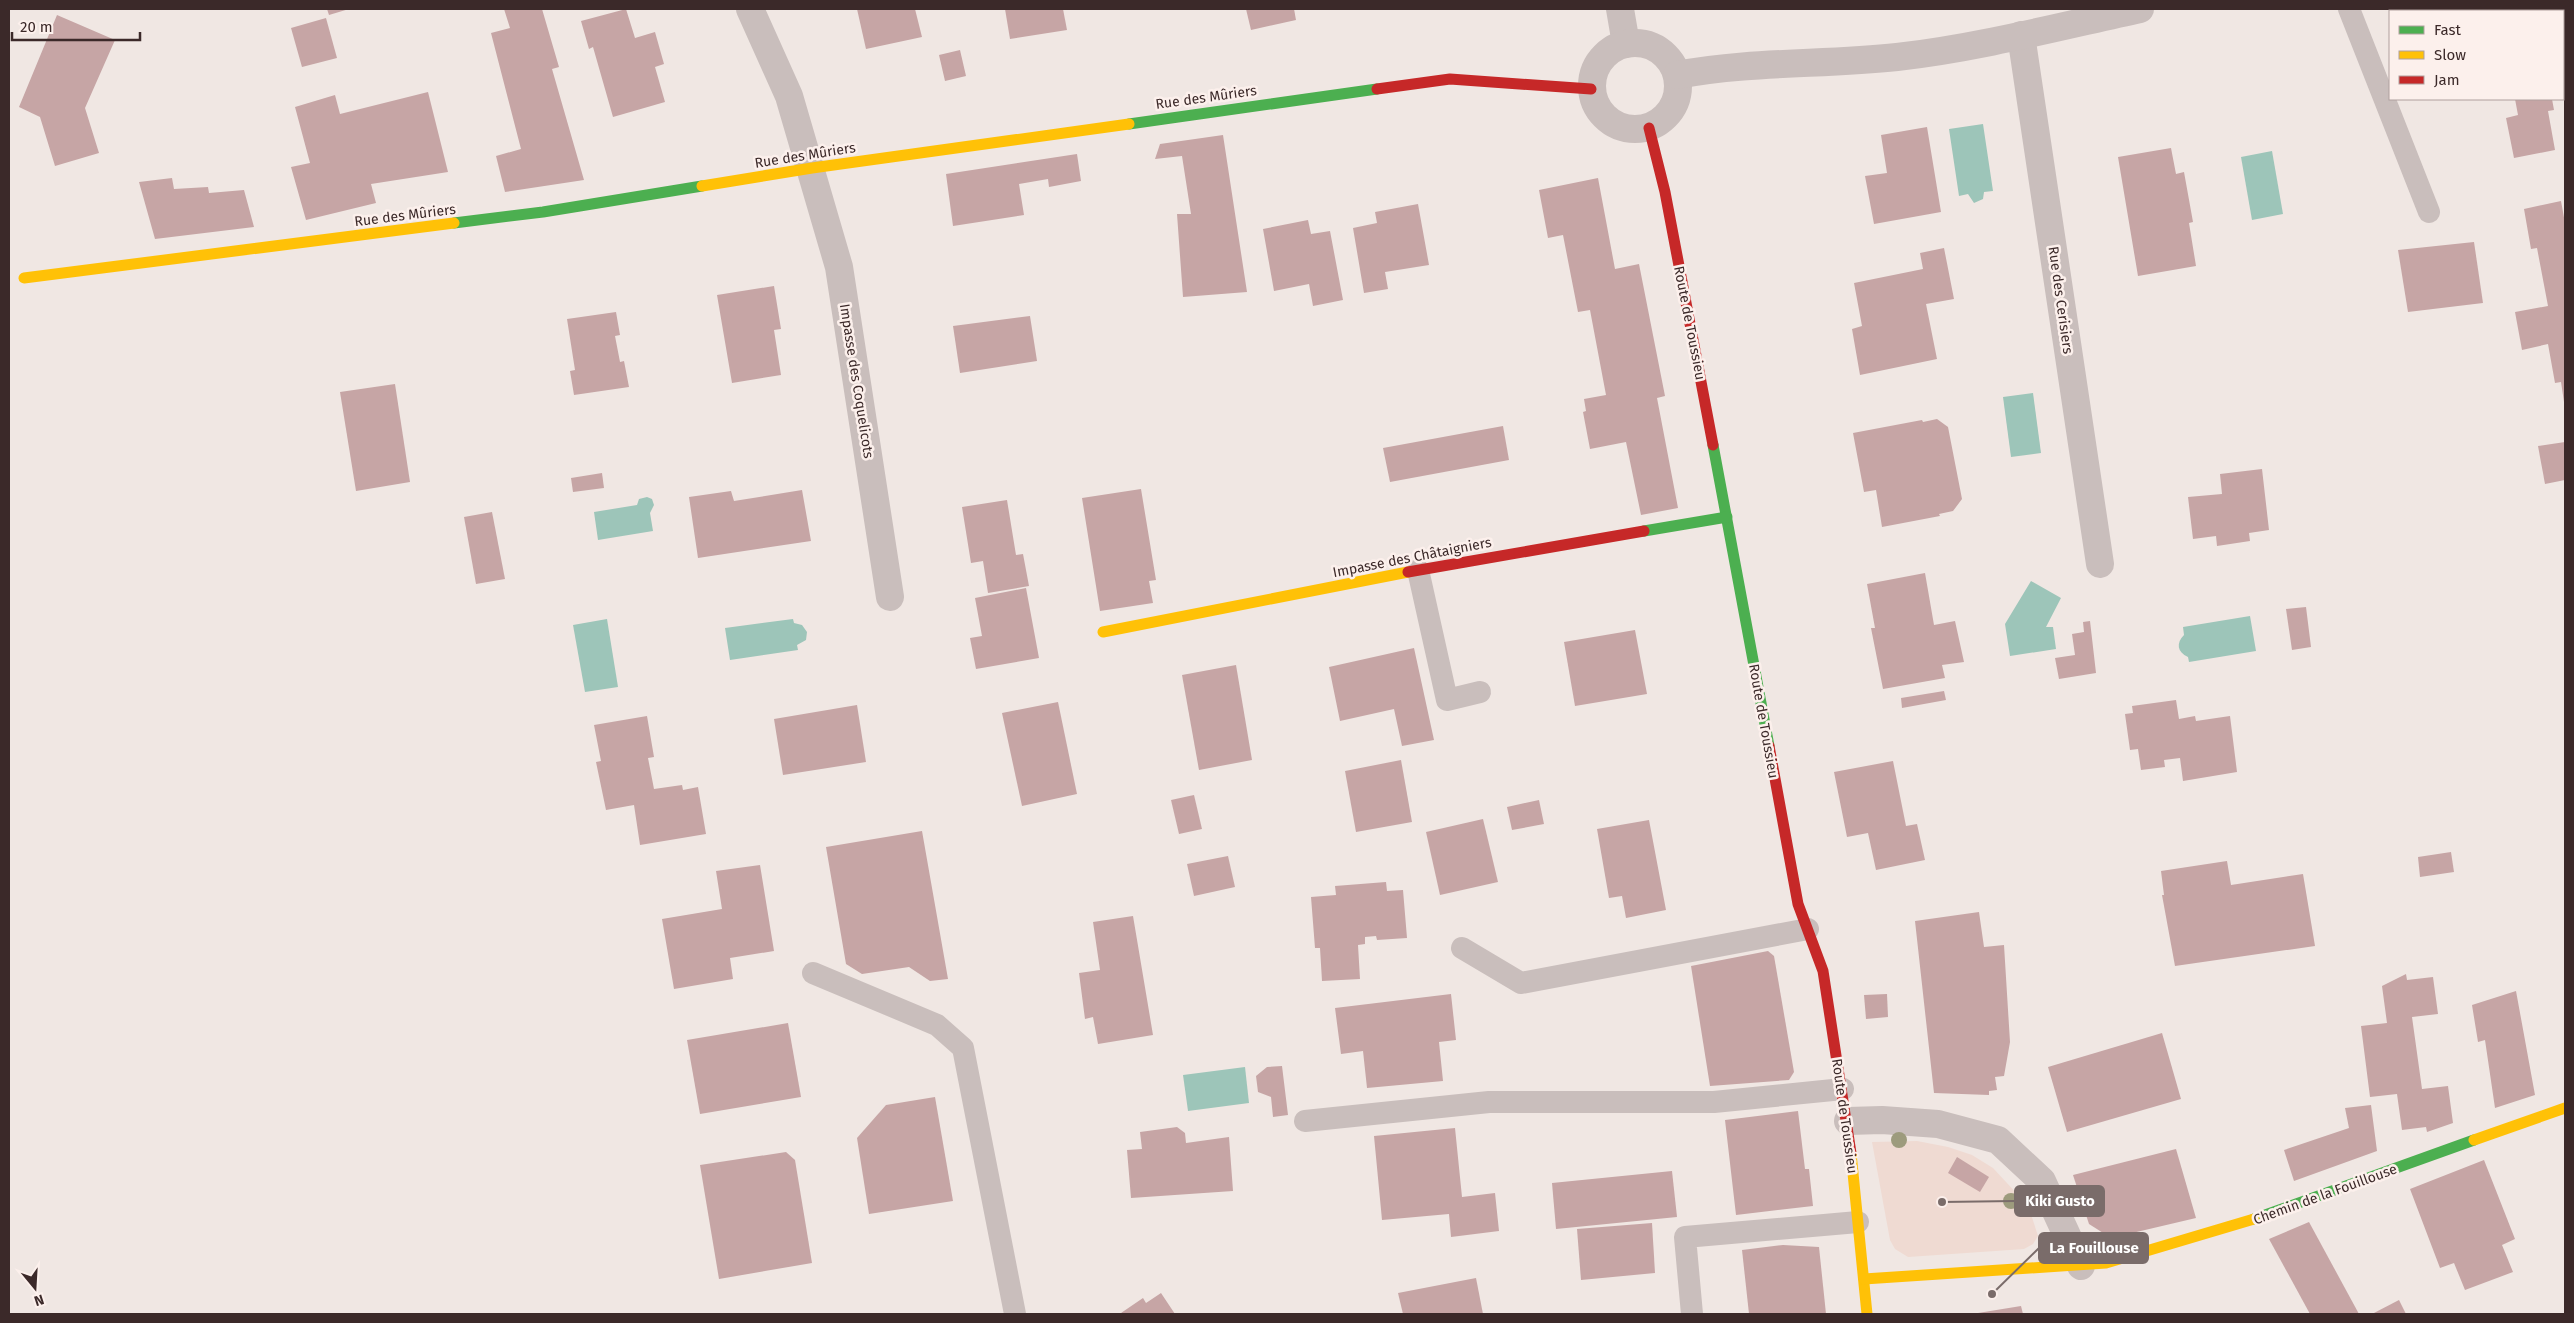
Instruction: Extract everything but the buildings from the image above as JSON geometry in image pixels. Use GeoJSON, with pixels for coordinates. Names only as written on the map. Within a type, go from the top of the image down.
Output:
{"type":"FeatureCollection","features":[{"type":"Feature","properties":{"kind":"street","name":"Impasse des Coquelicots"},"geometry":{"type":"LineString","coordinates":[[750,9],[789,96],[840,267],[890,597]]}},
{"type":"Feature","properties":{"kind":"street"},"geometry":{"type":"LineString","coordinates":[[1620,9],[1626,44]]}},
{"type":"Feature","properties":{"kind":"street"},"geometry":{"type":"LineString","coordinates":[[1677,75],[1715,68],[1898,57],[2022,35],[2140,9]]}},
{"type":"Feature","properties":{"kind":"street","name":"Rue des Cerisiers"},"geometry":{"type":"LineString","coordinates":[[2022,35],[2100,564]]}},
{"type":"Feature","properties":{"kind":"street"},"geometry":{"type":"LineString","coordinates":[[1626,44],[1646,44],[1663,53],[1672,63],[1677,75],[1678,87],[1673,105],[1662,120],[1648,128],[1626,129],[1609,121],[1596,107],[1591,89],[1593,73],[1600,60],[1612,49],[1626,44]]}},
{"type":"Feature","properties":{"kind":"street","name":"Rue des Mûriers"},"geometry":{"type":"LineString","coordinates":[[24,278],[543,212],[812,168],[1450,78],[1591,89]]}},
{"type":"Feature","properties":{"kind":"street","name":"Route de Toussieu"},"geometry":{"type":"LineString","coordinates":[[1648,128],[1665,192],[1798,904],[1823,971],[1848,1121],[1867,1314]]}},
{"type":"Feature","properties":{"kind":"street","name":"Impasse des Châtaigniers"},"geometry":{"type":"LineString","coordinates":[[1103,632],[1418,570],[1727,517]]}},
{"type":"Feature","properties":{"kind":"street","name":"Chemin de la Fouillouse"},"geometry":{"type":"LineString","coordinates":[[1864,1279],[2106,1263],[2257,1218],[2565,1108]]}},
{"type":"Feature","properties":{"kind":"street"},"geometry":{"type":"LineString","coordinates":[[1848,1121],[1882,1120],[1938,1124],[1998,1140],[2042,1181],[2081,1266]]}},
{"type":"Feature","properties":{"kind":"lane"},"geometry":{"type":"LineString","coordinates":[[2349,9],[2429,212]]}},
{"type":"Feature","properties":{"kind":"lane"},"geometry":{"type":"LineString","coordinates":[[1418,570],[1447,700],[1480,692]]}},
{"type":"Feature","properties":{"kind":"lane"},"geometry":{"type":"LineString","coordinates":[[1462,948],[1521,983],[1808,930]]}},
{"type":"Feature","properties":{"kind":"lane"},"geometry":{"type":"LineString","coordinates":[[813,973],[937,1025],[963,1048],[1015,1314]]}},
{"type":"Feature","properties":{"kind":"lane"},"geometry":{"type":"LineString","coordinates":[[1305,1121],[1489,1102],[1714,1102],[1843,1088]]}},
{"type":"Feature","properties":{"kind":"lane"},"geometry":{"type":"LineString","coordinates":[[1692,1314],[1685,1237],[1858,1222]]}},
{"type":"Feature","properties":{"kind":"shaded area"},"geometry":{"type":"Polygon","coordinates":[[[1983,124],[1993,191],[1984,192],[1983,199],[1974,203],[1968,194],[1959,196],[1949,129],[1983,124]]]}},
{"type":"Feature","properties":{"kind":"shaded area"},"geometry":{"type":"Polygon","coordinates":[[[2272,151],[2283,214],[2252,220],[2241,157],[2272,151]]]}},
{"type":"Feature","properties":{"kind":"shaded area"},"geometry":{"type":"Polygon","coordinates":[[[2033,393],[2041,453],[2011,457],[2003,397],[2033,393]]]}},
{"type":"Feature","properties":{"kind":"shaded area"},"geometry":{"type":"Polygon","coordinates":[[[647,497],[652,499],[654,505],[650,513],[653,531],[598,540],[594,512],[637,505],[639,499],[647,497]]]}},
{"type":"Feature","properties":{"kind":"shaded area"},"geometry":{"type":"Polygon","coordinates":[[[2031,581],[2061,598],[2046,627],[2053,627],[2056,649],[2010,656],[2005,624],[2031,581]]]}},
{"type":"Feature","properties":{"kind":"shaded area"},"geometry":{"type":"Polygon","coordinates":[[[2250,616],[2256,651],[2189,662],[2188,657],[2180,650],[2179,644],[2184,635],[2183,627],[2250,616]]]}},
{"type":"Feature","properties":{"kind":"shaded area"},"geometry":{"type":"Polygon","coordinates":[[[607,619],[618,687],[585,692],[573,625],[607,619]]]}},
{"type":"Feature","properties":{"kind":"shaded area"},"geometry":{"type":"Polygon","coordinates":[[[793,619],[794,623],[802,625],[807,632],[806,640],[797,645],[798,650],[730,660],[725,628],[793,619]]]}},
{"type":"Feature","properties":{"kind":"shaded area"},"geometry":{"type":"Polygon","coordinates":[[[1245,1067],[1249,1103],[1188,1111],[1183,1075],[1245,1067]]]}},
{"type":"Feature","properties":{"kind":"shaded area"},"geometry":{"type":"Polygon","coordinates":[[[1917,1141],[1948,1147],[1972,1155],[1993,1168],[2020,1197],[2031,1214],[2038,1236],[2033,1244],[2024,1249],[1908,1257],[1895,1249],[1890,1240],[1872,1142],[1917,1141]]]}},
{"type":"Feature","properties":{"kind":"traffic: fast"},"geometry":{"type":"LineString","coordinates":[[1129,124],[1377,89]]}},
{"type":"Feature","properties":{"kind":"traffic: fast"},"geometry":{"type":"LineString","coordinates":[[454,223],[543,212],[702,186]]}},
{"type":"Feature","properties":{"kind":"traffic: fast"},"geometry":{"type":"LineString","coordinates":[[1713,445],[1769,746]]}},
{"type":"Feature","properties":{"kind":"traffic: fast"},"geometry":{"type":"LineString","coordinates":[[1644,531],[1727,517]]}},
{"type":"Feature","properties":{"kind":"traffic: fast"},"geometry":{"type":"LineString","coordinates":[[2254,1219],[2474,1140]]}},
{"type":"Feature","properties":{"kind":"traffic: slow"},"geometry":{"type":"LineString","coordinates":[[702,186],[812,168],[1129,124]]}},
{"type":"Feature","properties":{"kind":"traffic: slow"},"geometry":{"type":"LineString","coordinates":[[24,278],[454,223]]}},
{"type":"Feature","properties":{"kind":"traffic: slow"},"geometry":{"type":"LineString","coordinates":[[1103,632],[1408,572]]}},
{"type":"Feature","properties":{"kind":"traffic: slow"},"geometry":{"type":"LineString","coordinates":[[2474,1140],[2565,1108]]}},
{"type":"Feature","properties":{"kind":"traffic: slow"},"geometry":{"type":"LineString","coordinates":[[1851,1153],[1867,1314]]}},
{"type":"Feature","properties":{"kind":"traffic: slow"},"geometry":{"type":"LineString","coordinates":[[1864,1279],[2106,1263],[2254,1219]]}},
{"type":"Feature","properties":{"kind":"traffic: jam"},"geometry":{"type":"LineString","coordinates":[[1377,89],[1450,79],[1591,89]]}},
{"type":"Feature","properties":{"kind":"traffic: jam"},"geometry":{"type":"LineString","coordinates":[[1649,128],[1665,192],[1713,445]]}},
{"type":"Feature","properties":{"kind":"traffic: jam"},"geometry":{"type":"LineString","coordinates":[[1408,572],[1644,531]]}},
{"type":"Feature","properties":{"kind":"traffic: jam"},"geometry":{"type":"LineString","coordinates":[[1769,746],[1798,904],[1823,971],[1851,1153]]}},
{"type":"Feature","properties":{"kind":"place","name":"Kiki Gusto"},"geometry":{"type":"Point","coordinates":[1942,1202]}},
{"type":"Feature","properties":{"kind":"place","name":"La Fouillouse"},"geometry":{"type":"Point","coordinates":[1992,1294]}}]}
